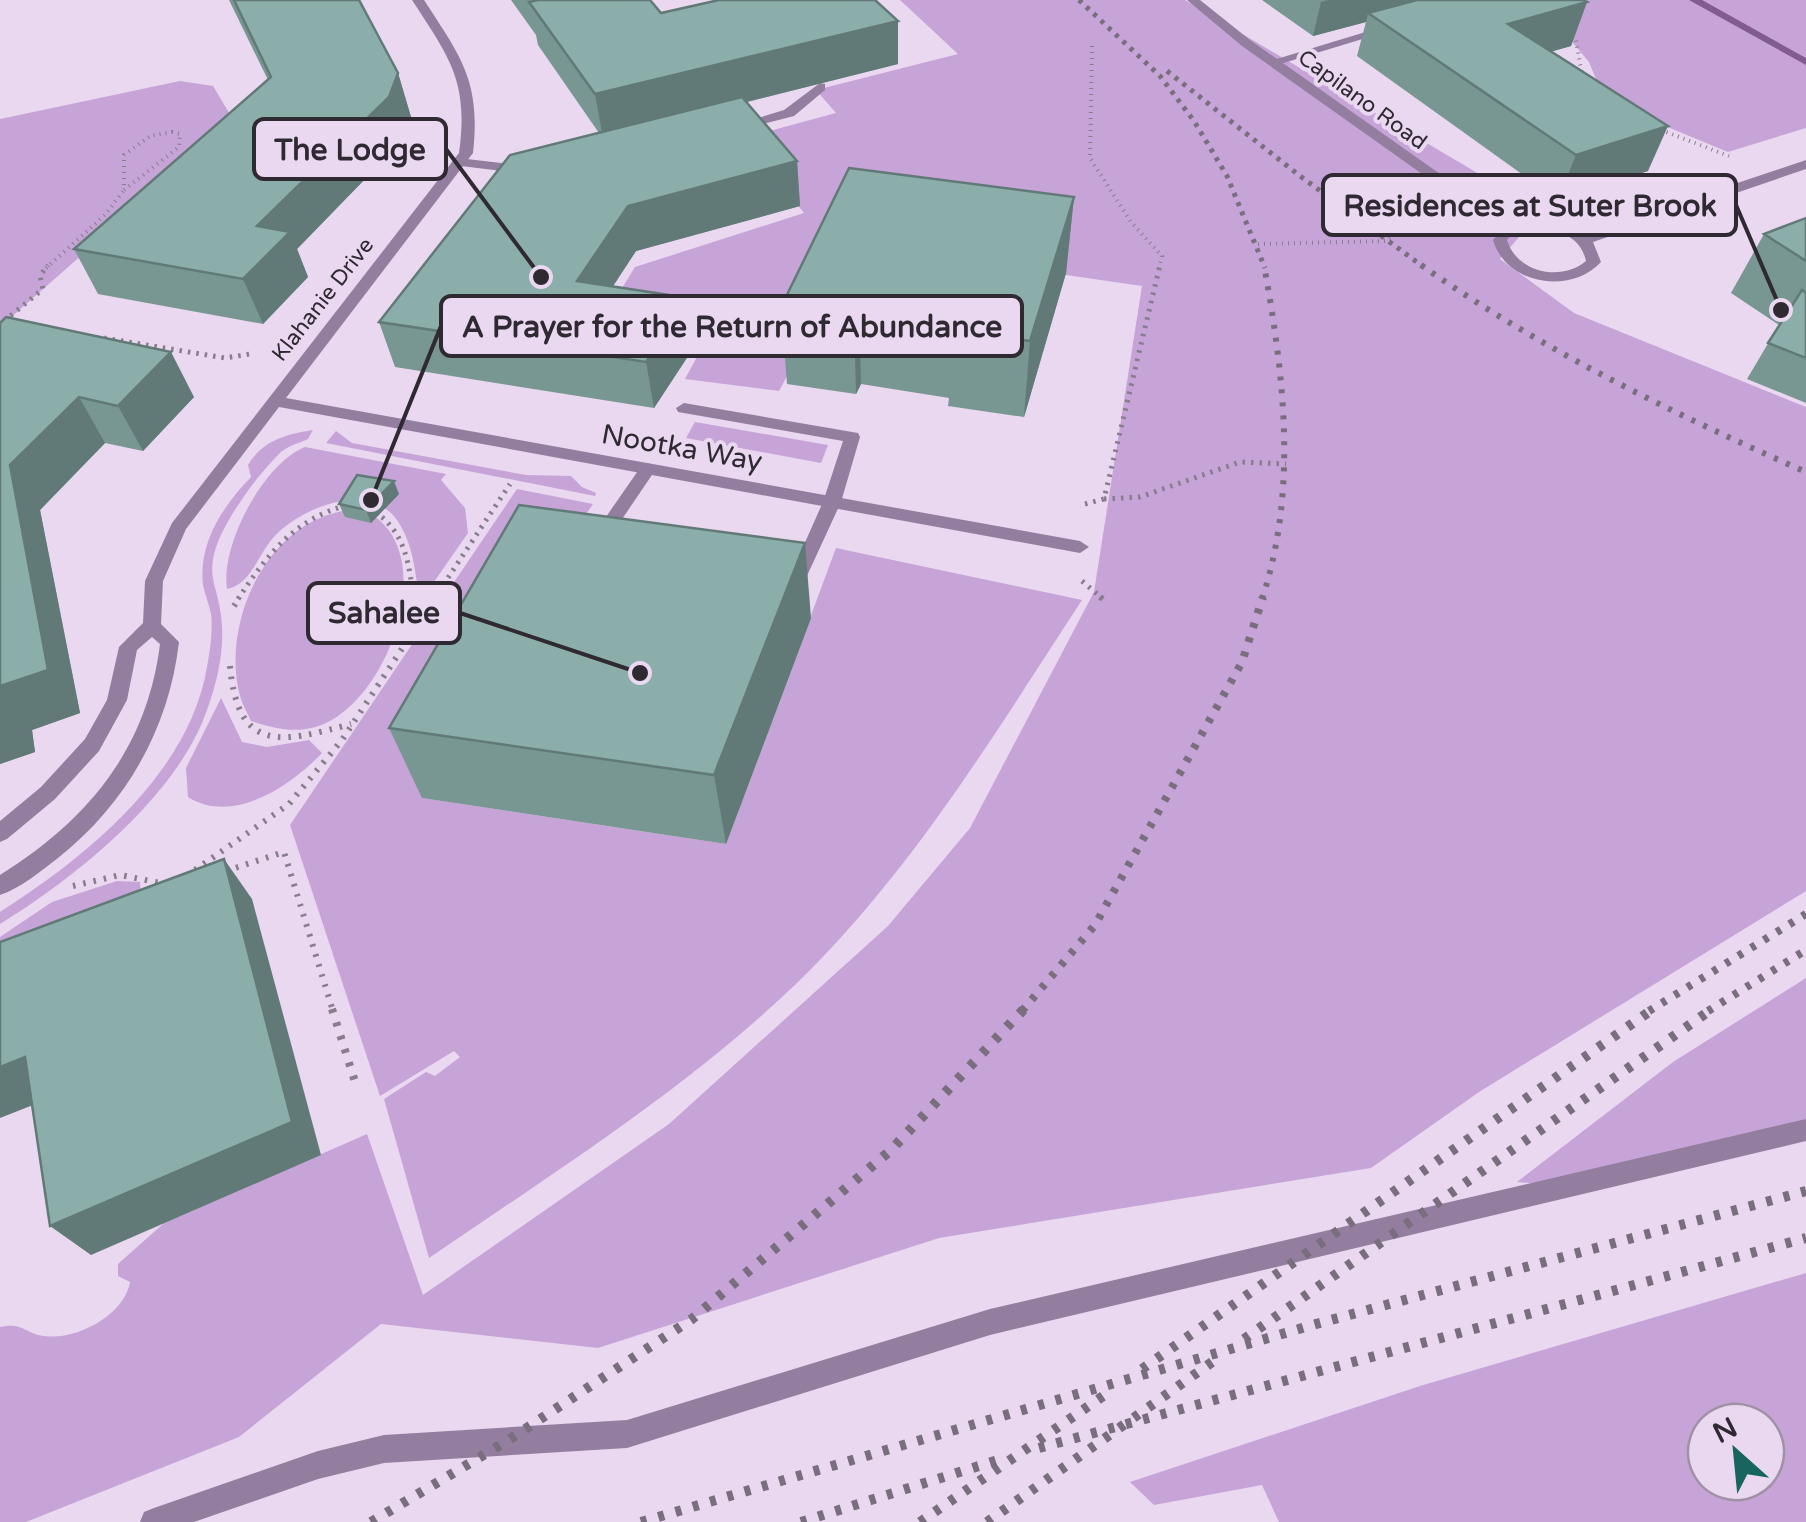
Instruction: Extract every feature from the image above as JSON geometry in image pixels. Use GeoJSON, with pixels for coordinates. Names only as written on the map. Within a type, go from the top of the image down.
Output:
{"type":"FeatureCollection","features":[{"type":"Feature","properties":{"kind":"street","name":"Klahanie Drive"},"geometry":{"type":"LineString","coordinates":[[0,886],[66,836],[114,784],[147,740],[162,703],[169,662],[170,642],[152,626],[154,582],[167,548],[192,507],[466,152],[471,124],[467,79],[418,0]]}},
{"type":"Feature","properties":{"kind":"street","name":"Capilano Road"},"geometry":{"type":"LineString","coordinates":[[1194,0],[1273,62],[1509,229]]}},
{"type":"Feature","properties":{"kind":"street"},"geometry":{"type":"LineString","coordinates":[[1273,62],[1400,26]]}},
{"type":"Feature","properties":{"kind":"street"},"geometry":{"type":"LineString","coordinates":[[717,132],[789,113],[820,87]]}},
{"type":"Feature","properties":{"kind":"street"},"geometry":{"type":"LineString","coordinates":[[458,162],[538,172]]}},
{"type":"Feature","properties":{"kind":"street"},"geometry":{"type":"LineString","coordinates":[[1584,240],[1806,164]]}},
{"type":"Feature","properties":{"kind":"street"},"geometry":{"type":"LineString","coordinates":[[1528,224],[1552,226],[1584,240],[1594,256],[1586,271],[1544,276],[1519,267],[1503,254],[1500,240],[1509,229],[1528,224]]}},
{"type":"Feature","properties":{"kind":"street","name":"Nootka Way"},"geometry":{"type":"LineString","coordinates":[[274,402],[1080,547]]}},
{"type":"Feature","properties":{"kind":"street"},"geometry":{"type":"LineString","coordinates":[[684,408],[852,437],[832,502],[800,573],[761,564]]}},
{"type":"Feature","properties":{"kind":"street"},"geometry":{"type":"LineString","coordinates":[[625,535],[606,531],[648,469]]}},
{"type":"Feature","properties":{"kind":"street"},"geometry":{"type":"LineString","coordinates":[[0,833],[48,793],[92,745],[117,700],[128,647],[152,626]]}},
{"type":"Feature","properties":{"kind":"street"},"geometry":{"type":"LineString","coordinates":[[154,1522],[318,1464],[384,1449],[627,1434],[990,1322],[1806,1130]]}},
{"type":"Feature","properties":{"kind":"path"},"geometry":{"type":"LineString","coordinates":[[1562,26],[1576,40],[1582,75],[1591,84]]}},
{"type":"Feature","properties":{"kind":"path"},"geometry":{"type":"LineString","coordinates":[[1092,46],[1090,158],[1130,222],[1162,256],[1104,500]]}},
{"type":"Feature","properties":{"kind":"path"},"geometry":{"type":"LineString","coordinates":[[1646,124],[1730,156]]}},
{"type":"Feature","properties":{"kind":"path"},"geometry":{"type":"LineString","coordinates":[[2,321],[43,289],[40,276],[48,265],[76,243],[124,190],[179,147],[180,134],[173,131],[148,136],[124,155],[124,190]]}},
{"type":"Feature","properties":{"kind":"path"},"geometry":{"type":"LineString","coordinates":[[1258,244],[1386,241],[1452,192]]}},
{"type":"Feature","properties":{"kind":"path"},"geometry":{"type":"LineString","coordinates":[[2,321],[22,324]]}},
{"type":"Feature","properties":{"kind":"path"},"geometry":{"type":"LineString","coordinates":[[96,336],[225,358],[250,354]]}},
{"type":"Feature","properties":{"kind":"path"},"geometry":{"type":"LineString","coordinates":[[1085,504],[1140,497],[1240,462],[1286,464]]}},
{"type":"Feature","properties":{"kind":"path"},"geometry":{"type":"LineString","coordinates":[[356,1085],[284,852],[189,879],[289,804],[354,724],[510,484]]}},
{"type":"Feature","properties":{"kind":"path"},"geometry":{"type":"LineString","coordinates":[[234,606],[276,544],[306,519],[333,507],[352,505]]}},
{"type":"Feature","properties":{"kind":"path"},"geometry":{"type":"LineString","coordinates":[[366,509],[380,513],[400,538],[411,585],[415,632]]}},
{"type":"Feature","properties":{"kind":"path"},"geometry":{"type":"LineString","coordinates":[[1079,578],[1107,604]]}},
{"type":"Feature","properties":{"kind":"path"},"geometry":{"type":"LineString","coordinates":[[230,666],[230,700],[245,726],[274,737],[314,735],[354,724]]}},
{"type":"Feature","properties":{"kind":"path"},"geometry":{"type":"LineString","coordinates":[[57,896],[99,876],[144,874],[172,887]]}},
{"type":"Feature","properties":{"kind":"shaded area"},"geometry":{"type":"Polygon","coordinates":[[[900,0],[1185,0],[1523,200],[1546,206],[1500,259],[1574,313],[1806,407],[1806,891],[1479,1092],[1371,1168],[939,1238],[598,1348],[381,1324],[239,1437],[26,1522],[0,1522],[0,1327],[14,1326],[37,1335],[57,1336],[98,1323],[126,1294],[130,1282],[118,1276],[118,1264],[164,1223],[367,1134],[423,1295],[669,1124],[888,926],[970,828],[1094,592],[1142,286],[857,245],[779,391],[685,379],[699,353],[595,332],[635,267],[804,213],[743,138],[836,113],[816,90],[958,54],[900,0]]]}},
{"type":"Feature","properties":{"kind":"shaded area"},"geometry":{"type":"Polygon","coordinates":[[[1528,0],[1806,0],[1806,128],[1728,152],[1665,126],[1624,102],[1596,79],[1589,62],[1548,13],[1528,0]]]}},
{"type":"Feature","properties":{"kind":"shaded area"},"geometry":{"type":"Polygon","coordinates":[[[180,81],[213,86],[234,121],[0,327],[0,119],[180,81]]]}},
{"type":"Feature","properties":{"kind":"shaded area"},"geometry":{"type":"Polygon","coordinates":[[[695,422],[828,445],[821,463],[686,438],[695,422]]]}},
{"type":"Feature","properties":{"kind":"shaded area"},"geometry":{"type":"Polygon","coordinates":[[[313,430],[308,439],[281,452],[261,474],[230,518],[216,547],[212,572],[221,619],[220,665],[202,723],[187,753],[115,837],[57,885],[0,924],[0,912],[66,866],[129,809],[179,743],[196,706],[209,654],[212,620],[202,569],[209,540],[222,513],[251,477],[248,465],[260,450],[276,440],[313,430]]]}},
{"type":"Feature","properties":{"kind":"shaded area"},"geometry":{"type":"Polygon","coordinates":[[[336,431],[352,443],[526,475],[571,476],[596,493],[595,496],[326,443],[336,431]]]}},
{"type":"Feature","properties":{"kind":"shaded area"},"geometry":{"type":"Polygon","coordinates":[[[305,447],[446,474],[441,480],[465,508],[468,533],[420,602],[403,530],[384,508],[369,501],[334,503],[299,517],[273,538],[242,582],[227,589],[230,550],[248,507],[275,470],[305,447]]]}},
{"type":"Feature","properties":{"kind":"shaded area"},"geometry":{"type":"Polygon","coordinates":[[[517,489],[593,504],[541,580],[423,798],[726,844],[836,548],[1082,600],[915,847],[840,939],[798,982],[666,1093],[429,1258],[384,1099],[426,1072],[435,1076],[460,1057],[454,1051],[380,1096],[290,825],[517,489]]]}},
{"type":"Feature","properties":{"kind":"shaded area"},"geometry":{"type":"Polygon","coordinates":[[[349,510],[378,519],[396,542],[403,571],[402,603],[394,637],[360,696],[336,717],[311,728],[288,730],[251,721],[240,696],[236,663],[245,605],[258,577],[275,552],[296,532],[321,518],[349,510]]]}},
{"type":"Feature","properties":{"kind":"shaded area"},"geometry":{"type":"Polygon","coordinates":[[[221,698],[242,742],[267,747],[309,740],[322,753],[294,778],[260,798],[223,807],[205,805],[188,797],[186,768],[221,698]]]}},
{"type":"Feature","properties":{"kind":"shaded area"},"geometry":{"type":"Polygon","coordinates":[[[117,881],[140,882],[143,921],[0,962],[0,937],[52,902],[117,881]]]}},
{"type":"Feature","properties":{"kind":"shaded area"},"geometry":{"type":"Polygon","coordinates":[[[1806,978],[1806,1122],[1542,1184],[1517,1182],[1673,1062],[1806,978]]]}},
{"type":"Feature","properties":{"kind":"shaded area"},"geometry":{"type":"Polygon","coordinates":[[[1806,1273],[1806,1522],[1279,1522],[1262,1485],[1154,1505],[1130,1482],[1420,1386],[1806,1273]]]}},
{"type":"Feature","properties":{"kind":"building"},"geometry":{"type":"Polygon","coordinates":[[[234,0],[359,0],[398,73],[389,97],[257,226],[290,232],[243,279],[74,249],[271,77],[234,0]]]}},
{"type":"Feature","properties":{"kind":"building"},"geometry":{"type":"Polygon","coordinates":[[[650,0],[661,13],[719,0],[875,0],[898,21],[595,94],[529,2],[650,0]]]}},
{"type":"Feature","properties":{"kind":"building"},"geometry":{"type":"Polygon","coordinates":[[[1417,0],[1587,2],[1508,24],[1668,126],[1576,155],[1368,13],[1417,0]]]}},
{"type":"Feature","properties":{"kind":"building"},"geometry":{"type":"Polygon","coordinates":[[[742,97],[797,161],[628,206],[577,281],[689,298],[646,362],[379,322],[510,155],[742,97]]]}},
{"type":"Feature","properties":{"kind":"building"},"geometry":{"type":"Polygon","coordinates":[[[849,168],[1074,197],[1030,341],[951,330],[954,322],[859,308],[854,318],[781,307],[849,168]]]}},
{"type":"Feature","properties":{"kind":"building"},"geometry":{"type":"Polygon","coordinates":[[[1806,218],[1806,261],[1764,234],[1806,218]]]}},
{"type":"Feature","properties":{"kind":"building"},"geometry":{"type":"Polygon","coordinates":[[[1802,290],[1806,293],[1806,358],[1768,343],[1802,290]]]}},
{"type":"Feature","properties":{"kind":"building"},"geometry":{"type":"Polygon","coordinates":[[[6,317],[171,352],[118,406],[79,397],[10,465],[48,670],[0,686],[0,323],[6,317]]]}},
{"type":"Feature","properties":{"kind":"building"},"geometry":{"type":"Polygon","coordinates":[[[357,475],[394,481],[366,510],[339,504],[357,475]]]}},
{"type":"Feature","properties":{"kind":"building"},"geometry":{"type":"Polygon","coordinates":[[[519,505],[805,543],[714,775],[389,728],[519,505]]]}},
{"type":"Feature","properties":{"kind":"building"},"geometry":{"type":"Polygon","coordinates":[[[224,859],[292,1122],[50,1226],[25,1057],[0,1067],[0,942],[224,859]]]}},
{"type":"Feature","properties":{"kind":"waterway"},"geometry":{"type":"LineString","coordinates":[[1694,0],[1806,62]]}},
{"type":"Feature","properties":{"kind":"railway"},"geometry":{"type":"LineString","coordinates":[[1079,0],[1160,76],[1194,121],[1227,176],[1264,266]]}},
{"type":"Feature","properties":{"kind":"railway"},"geometry":{"type":"LineString","coordinates":[[1167,71],[1425,268]]}},
{"type":"Feature","properties":{"kind":"railway"},"geometry":{"type":"LineString","coordinates":[[1421,265],[1513,325],[1609,378],[1806,472]]}},
{"type":"Feature","properties":{"kind":"railway"},"geometry":{"type":"LineString","coordinates":[[1262,599],[1273,558],[1284,475],[1282,391],[1264,266]]}},
{"type":"Feature","properties":{"kind":"railway"},"geometry":{"type":"LineString","coordinates":[[1022,1011],[1095,925],[1242,662],[1263,597]]}},
{"type":"Feature","properties":{"kind":"railway"},"geometry":{"type":"LineString","coordinates":[[1649,1011],[1806,914]]}},
{"type":"Feature","properties":{"kind":"railway"},"geometry":{"type":"LineString","coordinates":[[1708,1011],[1806,950]]}},
{"type":"Feature","properties":{"kind":"railway"},"geometry":{"type":"LineString","coordinates":[[371,1522],[507,1441],[692,1319],[891,1150],[1024,1009]]}},
{"type":"Feature","properties":{"kind":"railway"},"geometry":{"type":"LineString","coordinates":[[1142,1369],[1653,1009]]}},
{"type":"Feature","properties":{"kind":"railway"},"geometry":{"type":"LineString","coordinates":[[1244,1339],[1712,1009]]}},
{"type":"Feature","properties":{"kind":"railway"},"geometry":{"type":"LineString","coordinates":[[641,1522],[1316,1324],[1806,1191]]}},
{"type":"Feature","properties":{"kind":"railway"},"geometry":{"type":"LineString","coordinates":[[1124,1425],[1806,1238]]}},
{"type":"Feature","properties":{"kind":"railway"},"geometry":{"type":"LineString","coordinates":[[1124,1425],[1215,1360]]}},
{"type":"Feature","properties":{"kind":"railway"},"geometry":{"type":"LineString","coordinates":[[920,1522],[1109,1392]]}},
{"type":"Feature","properties":{"kind":"railway"},"geometry":{"type":"LineString","coordinates":[[987,1522],[1124,1425]]}},
{"type":"Feature","properties":{"kind":"railway"},"geometry":{"type":"LineString","coordinates":[[1039,1448],[1124,1425]]}},
{"type":"Feature","properties":{"kind":"railway"},"geometry":{"type":"LineString","coordinates":[[801,1522],[1001,1459]]}},
{"type":"Feature","properties":{"kind":"place","name":"The Lodge"},"geometry":{"type":"Point","coordinates":[541,277]}},
{"type":"Feature","properties":{"kind":"place","name":"Residences at Suter Brook"},"geometry":{"type":"Point","coordinates":[1781,310]}},
{"type":"Feature","properties":{"kind":"place","name":"A Prayer for the Return of Abundance"},"geometry":{"type":"Point","coordinates":[371,500]}},
{"type":"Feature","properties":{"kind":"place","name":"Sahalee"},"geometry":{"type":"Point","coordinates":[640,673]}}]}
